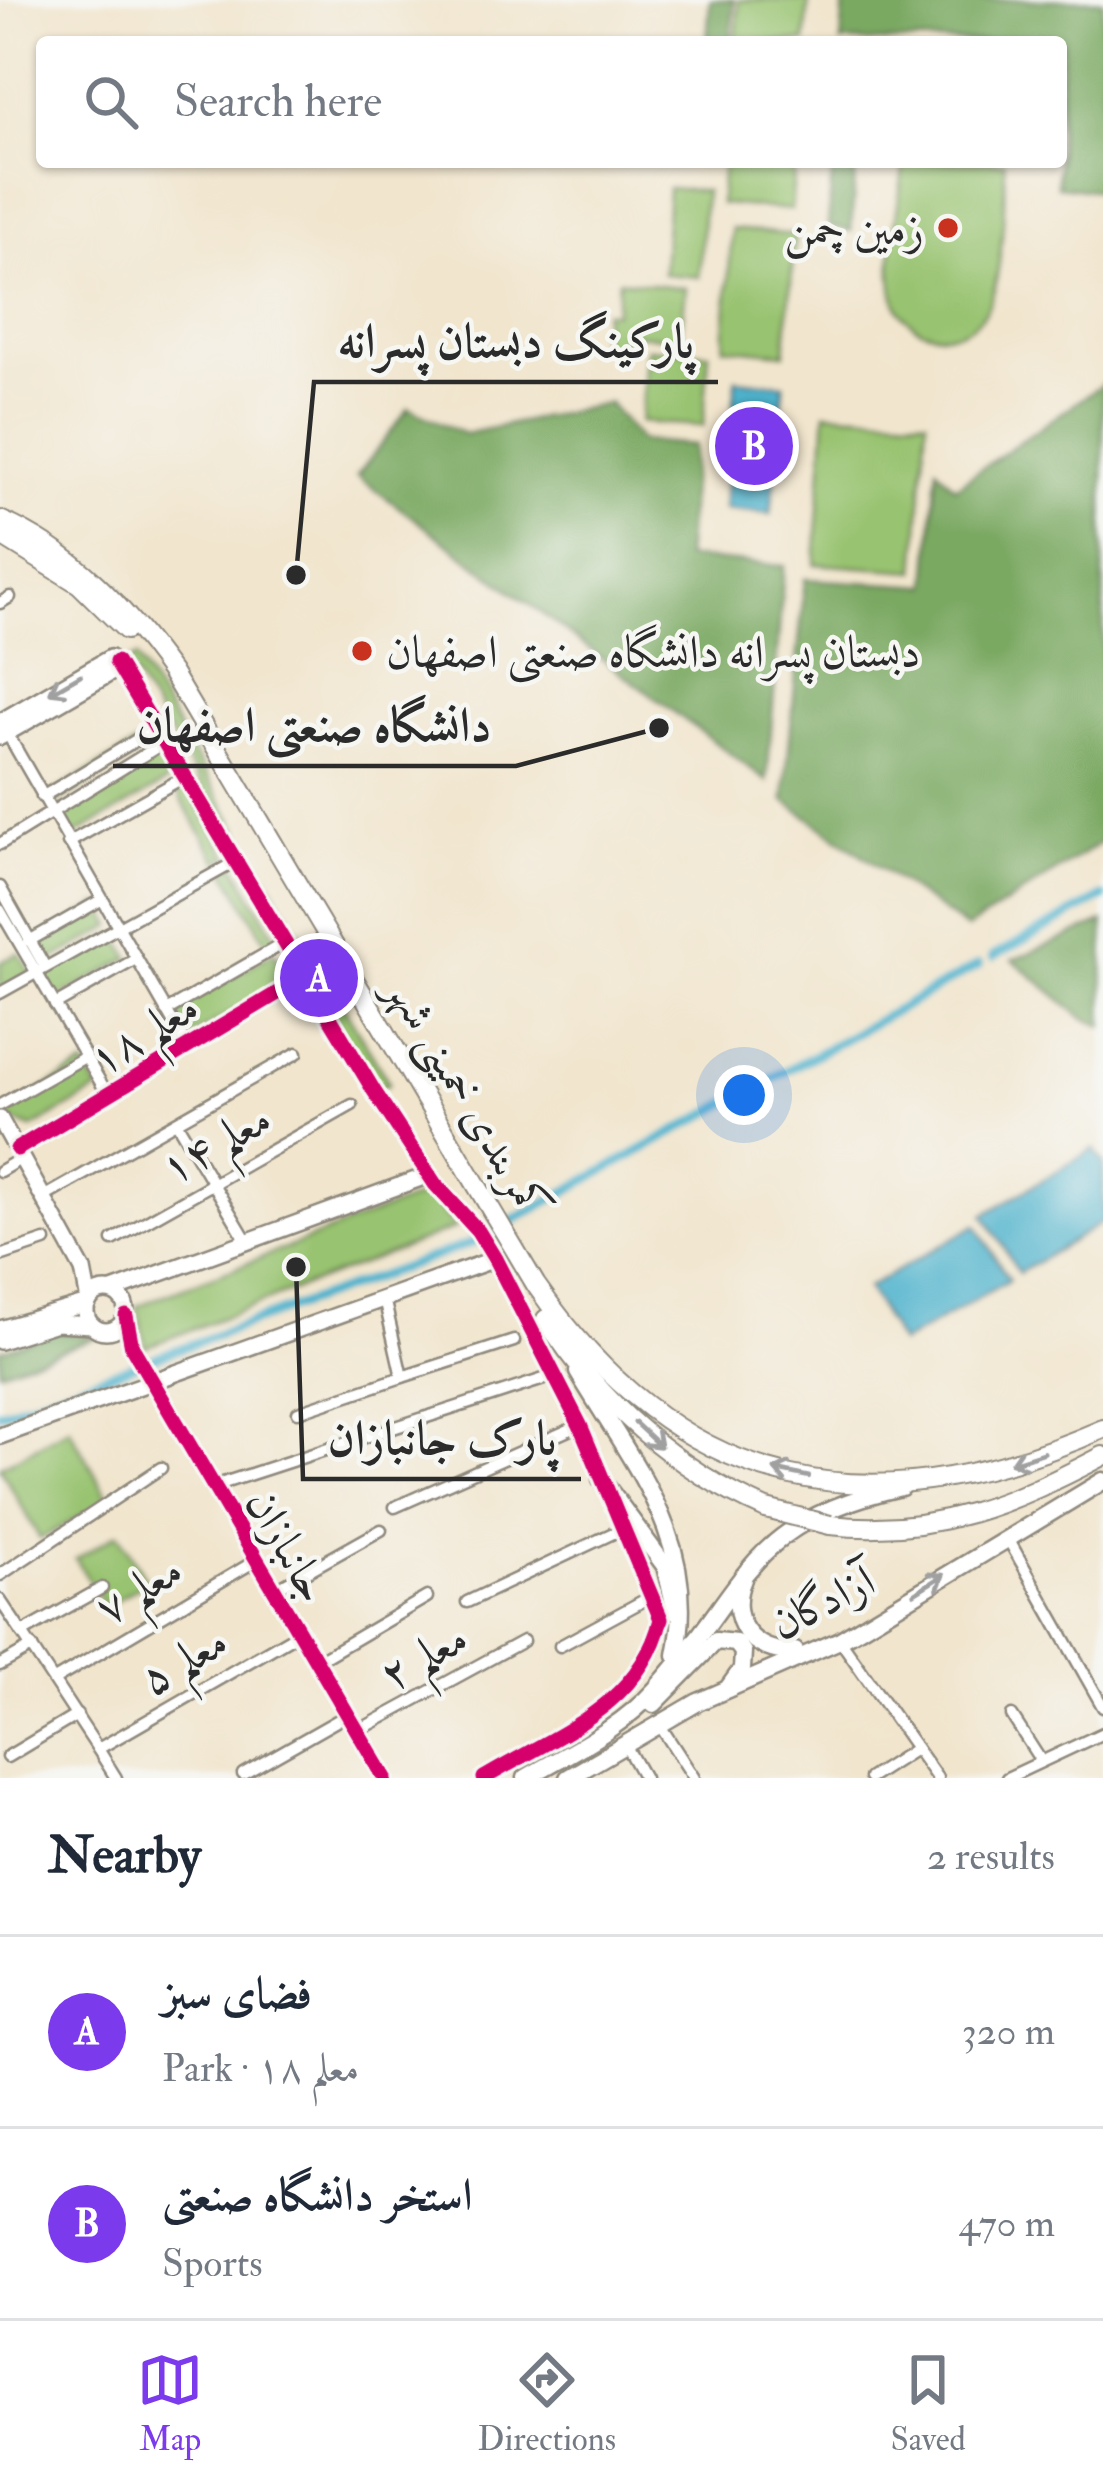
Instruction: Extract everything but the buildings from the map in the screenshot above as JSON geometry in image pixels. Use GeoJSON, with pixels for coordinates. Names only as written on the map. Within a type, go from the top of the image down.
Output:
{"type":"FeatureCollection","features":[{"type":"Feature","properties":{"kind":"highway","name":"کمربندی خمینی شهر"},"geometry":{"type":"LineString","coordinates":[[0,520],[84,572],[139,628],[226,762],[466,1178],[499,1249],[560,1340],[669,1455],[766,1509],[830,1525],[896,1528],[956,1520],[1019,1500],[1103,1456]]}},
{"type":"Feature","properties":{"kind":"highway","name":"کمربندی خمینی شهر"},"geometry":{"type":"LineString","coordinates":[[0,535],[79,584],[133,637],[466,1178]]}},
{"type":"Feature","properties":{"kind":"highway","name":"کمربندی خمینی شهر"},"geometry":{"type":"LineString","coordinates":[[499,1249],[586,1355],[629,1396],[702,1444],[804,1477],[849,1483],[949,1477],[1008,1464],[1103,1430]]}},
{"type":"Feature","properties":{"kind":"main road"},"geometry":{"type":"LineString","coordinates":[[560,1340],[674,1542],[684,1598],[674,1666]]}},
{"type":"Feature","properties":{"kind":"main road","name":"آزادگان"},"geometry":{"type":"LineString","coordinates":[[526,1778],[608,1730],[654,1692],[748,1567],[788,1529],[817,1512],[949,1477]]}},
{"type":"Feature","properties":{"kind":"main road"},"geometry":{"type":"LineString","coordinates":[[601,1479],[665,1567],[678,1645]]}},
{"type":"Feature","properties":{"kind":"main road","name":"آزادگان"},"geometry":{"type":"LineString","coordinates":[[568,1778],[590,1771],[624,1743],[729,1687],[840,1640],[1103,1480]]}},
{"type":"Feature","properties":{"kind":"main road"},"geometry":{"type":"LineString","coordinates":[[748,1567],[736,1605],[748,1635],[780,1653],[818,1649]]}},
{"type":"Feature","properties":{"kind":"main road"},"geometry":{"type":"LineString","coordinates":[[608,1730],[658,1701],[716,1641],[736,1643],[743,1652],[742,1669],[729,1687]]}},
{"type":"Feature","properties":{"kind":"street"},"geometry":{"type":"LineString","coordinates":[[188,1048],[2,730],[114,671],[116,662],[429,1175],[499,1249],[580,1425],[661,1619],[640,1675],[612,1701],[484,1778]]}},
{"type":"Feature","properties":{"kind":"street"},"geometry":{"type":"LineString","coordinates":[[42,797],[160,735]]}},
{"type":"Feature","properties":{"kind":"street"},"geometry":{"type":"LineString","coordinates":[[0,844],[160,735]]}},
{"type":"Feature","properties":{"kind":"street"},"geometry":{"type":"LineString","coordinates":[[68,843],[186,776]]}},
{"type":"Feature","properties":{"kind":"street"},"geometry":{"type":"LineString","coordinates":[[0,993],[237,861]]}},
{"type":"Feature","properties":{"kind":"street"},"geometry":{"type":"LineString","coordinates":[[0,887],[29,941],[55,1006],[108,1095]]}},
{"type":"Feature","properties":{"kind":"street"},"geometry":{"type":"LineString","coordinates":[[29,941],[101,900]]}},
{"type":"Feature","properties":{"kind":"street"},"geometry":{"type":"LineString","coordinates":[[0,910],[40,970]]}},
{"type":"Feature","properties":{"kind":"street"},"geometry":{"type":"LineString","coordinates":[[166,1011],[286,942]]}},
{"type":"Feature","properties":{"kind":"street"},"geometry":{"type":"LineString","coordinates":[[55,1006],[136,959]]}},
{"type":"Feature","properties":{"kind":"street","name":"معلم ۱۸"},"geometry":{"type":"LineString","coordinates":[[0,1171],[108,1095],[306,976]]}},
{"type":"Feature","properties":{"kind":"street"},"geometry":{"type":"LineString","coordinates":[[44,1197],[297,1053]]}},
{"type":"Feature","properties":{"kind":"street"},"geometry":{"type":"LineString","coordinates":[[0,1105],[86,1057]]}},
{"type":"Feature","properties":{"kind":"street","name":"معلم ۱۴"},"geometry":{"type":"LineString","coordinates":[[113,1240],[352,1106]]}},
{"type":"Feature","properties":{"kind":"street"},"geometry":{"type":"LineString","coordinates":[[0,1119],[83,1270],[98,1328],[132,1347]]}},
{"type":"Feature","properties":{"kind":"street"},"geometry":{"type":"LineString","coordinates":[[177,1123],[247,1241]]}},
{"type":"Feature","properties":{"kind":"street"},"geometry":{"type":"LineString","coordinates":[[0,1341],[110,1291],[429,1175]]}},
{"type":"Feature","properties":{"kind":"street"},"geometry":{"type":"LineString","coordinates":[[0,1256],[45,1241]]}},
{"type":"Feature","properties":{"kind":"street"},"geometry":{"type":"LineString","coordinates":[[0,1436],[148,1373],[384,1298],[499,1249]]}},
{"type":"Feature","properties":{"kind":"street"},"geometry":{"type":"LineString","coordinates":[[83,1270],[126,1311],[132,1347]]}},
{"type":"Feature","properties":{"kind":"street"},"geometry":{"type":"LineString","coordinates":[[0,1329],[54,1318],[116,1329],[148,1281]]}},
{"type":"Feature","properties":{"kind":"street"},"geometry":{"type":"LineString","coordinates":[[384,1298],[402,1377]]}},
{"type":"Feature","properties":{"kind":"street"},"geometry":{"type":"LineString","coordinates":[[298,1412],[514,1341]]}},
{"type":"Feature","properties":{"kind":"street","name":"جانبازان"},"geometry":{"type":"LineString","coordinates":[[132,1347],[386,1778]]}},
{"type":"Feature","properties":{"kind":"street"},"geometry":{"type":"LineString","coordinates":[[214,1486],[547,1378]]}},
{"type":"Feature","properties":{"kind":"street"},"geometry":{"type":"LineString","coordinates":[[395,1507],[580,1425]]}},
{"type":"Feature","properties":{"kind":"street"},"geometry":{"type":"LineString","coordinates":[[0,1575],[161,1468]]}},
{"type":"Feature","properties":{"kind":"street"},"geometry":{"type":"LineString","coordinates":[[467,1602],[624,1528]]}},
{"type":"Feature","properties":{"kind":"street"},"geometry":{"type":"LineString","coordinates":[[274,1590],[380,1530]]}},
{"type":"Feature","properties":{"kind":"street"},"geometry":{"type":"LineString","coordinates":[[1006,1537],[1103,1707]]}},
{"type":"Feature","properties":{"kind":"street","name":"معلم ۷"},"geometry":{"type":"LineString","coordinates":[[56,1679],[257,1560]]}},
{"type":"Feature","properties":{"kind":"street"},"geometry":{"type":"LineString","coordinates":[[22,1634],[102,1588]]}},
{"type":"Feature","properties":{"kind":"street"},"geometry":{"type":"LineString","coordinates":[[560,1646],[652,1596]]}},
{"type":"Feature","properties":{"kind":"street"},"geometry":{"type":"LineString","coordinates":[[316,1662],[427,1597]]}},
{"type":"Feature","properties":{"kind":"street"},"geometry":{"type":"LineString","coordinates":[[1,1605],[56,1679],[116,1778]]}},
{"type":"Feature","properties":{"kind":"street","name":"معلم ۵"},"geometry":{"type":"LineString","coordinates":[[100,1748],[299,1633]]}},
{"type":"Feature","properties":{"kind":"street"},"geometry":{"type":"LineString","coordinates":[[840,1640],[937,1778]]}},
{"type":"Feature","properties":{"kind":"street","name":"معلم ۲"},"geometry":{"type":"LineString","coordinates":[[356,1732],[524,1641]]}},
{"type":"Feature","properties":{"kind":"street"},"geometry":{"type":"LineString","coordinates":[[0,1665],[32,1646]]}},
{"type":"Feature","properties":{"kind":"street"},"geometry":{"type":"LineString","coordinates":[[7,1757],[77,1715]]}},
{"type":"Feature","properties":{"kind":"street"},"geometry":{"type":"LineString","coordinates":[[243,1774],[347,1715]]}},
{"type":"Feature","properties":{"kind":"street"},"geometry":{"type":"LineString","coordinates":[[1012,1716],[1041,1761]]}},
{"type":"Feature","properties":{"kind":"street"},"geometry":{"type":"LineString","coordinates":[[659,1724],[694,1778]]}},
{"type":"Feature","properties":{"kind":"street"},"geometry":{"type":"LineString","coordinates":[[1006,1778],[1103,1732]]}},
{"type":"Feature","properties":{"kind":"street"},"geometry":{"type":"LineString","coordinates":[[624,1743],[644,1778]]}},
{"type":"Feature","properties":{"kind":"street"},"geometry":{"type":"LineString","coordinates":[[870,1778],[915,1748]]}},
{"type":"Feature","properties":{"kind":"green space"},"geometry":{"type":"Polygon","coordinates":[[[710,0],[734,0],[731,36],[707,36],[710,0]]]}},
{"type":"Feature","properties":{"kind":"green space"},"geometry":{"type":"Polygon","coordinates":[[[739,0],[809,0],[806,36],[736,36],[739,0]]]}},
{"type":"Feature","properties":{"kind":"green space"},"geometry":{"type":"Polygon","coordinates":[[[844,0],[1103,0],[1103,191],[1057,186],[1058,168],[1067,168],[1067,36],[841,36],[844,0]]]}},
{"type":"Feature","properties":{"kind":"green space"},"geometry":{"type":"Polygon","coordinates":[[[723,168],[794,168],[791,210],[720,204],[723,168]]]}},
{"type":"Feature","properties":{"kind":"green space"},"geometry":{"type":"Polygon","coordinates":[[[833,168],[856,168],[851,231],[828,226],[833,168]]]}},
{"type":"Feature","properties":{"kind":"green space","name":"زمین چمن"},"geometry":{"type":"Polygon","coordinates":[[[903,168],[1004,168],[998,272],[990,302],[969,327],[939,334],[910,322],[894,293],[893,245],[903,168]]]}},
{"type":"Feature","properties":{"kind":"green space"},"geometry":{"type":"Polygon","coordinates":[[[668,188],[705,191],[699,277],[663,274],[668,188]]]}},
{"type":"Feature","properties":{"kind":"green space"},"geometry":{"type":"Polygon","coordinates":[[[732,229],[795,235],[785,353],[724,347],[732,229]]]}},
{"type":"Feature","properties":{"kind":"green space"},"geometry":{"type":"Polygon","coordinates":[[[619,280],[686,288],[680,339],[625,333],[623,347],[600,345],[604,312],[615,312],[619,280]]]}},
{"type":"Feature","properties":{"kind":"green space"},"geometry":{"type":"Polygon","coordinates":[[[647,348],[709,353],[703,426],[640,422],[647,348]]]}},
{"type":"Feature","properties":{"kind":"green space"},"geometry":{"type":"Polygon","coordinates":[[[1103,384],[1103,841],[967,929],[784,800],[805,579],[928,586],[937,468],[955,487],[1103,384]]]}},
{"type":"Feature","properties":{"kind":"green space"},"geometry":{"type":"Polygon","coordinates":[[[609,403],[640,441],[694,445],[685,558],[784,566],[767,781],[357,476],[409,408],[465,434],[609,403]]]}},
{"type":"Feature","properties":{"kind":"green space"},"geometry":{"type":"Polygon","coordinates":[[[826,412],[927,419],[916,571],[815,564],[826,412]]]}},
{"type":"Feature","properties":{"kind":"green space"},"geometry":{"type":"Polygon","coordinates":[[[136,658],[389,1083],[374,1091],[254,872],[126,662],[136,658]]]}},
{"type":"Feature","properties":{"kind":"green space"},"geometry":{"type":"Polygon","coordinates":[[[155,733],[160,742],[53,805],[47,796],[155,733]]]}},
{"type":"Feature","properties":{"kind":"green space"},"geometry":{"type":"Polygon","coordinates":[[[166,753],[179,775],[72,837],[59,816],[166,753]]]}},
{"type":"Feature","properties":{"kind":"green space"},"geometry":{"type":"Polygon","coordinates":[[[185,784],[229,856],[219,862],[175,789],[185,784]]]}},
{"type":"Feature","properties":{"kind":"green space"},"geometry":{"type":"Polygon","coordinates":[[[235,865],[277,940],[268,945],[225,870],[235,865]]]}},
{"type":"Feature","properties":{"kind":"green space"},"geometry":{"type":"Polygon","coordinates":[[[100,904],[113,926],[49,962],[37,941],[100,904]]]}},
{"type":"Feature","properties":{"kind":"green space"},"geometry":{"type":"Polygon","coordinates":[[[1103,922],[1103,1026],[1082,1017],[1013,960],[1103,922]]]}},
{"type":"Feature","properties":{"kind":"green space"},"geometry":{"type":"Polygon","coordinates":[[[116,934],[130,958],[56,999],[43,975],[116,934]]]}},
{"type":"Feature","properties":{"kind":"green space"},"geometry":{"type":"Polygon","coordinates":[[[274,952],[290,979],[189,1037],[174,1010],[274,952]]]}},
{"type":"Feature","properties":{"kind":"green space"},"geometry":{"type":"Polygon","coordinates":[[[19,953],[31,973],[0,991],[0,963],[19,953]]]}},
{"type":"Feature","properties":{"kind":"green space"},"geometry":{"type":"Polygon","coordinates":[[[84,1066],[99,1090],[32,1128],[7,1119],[3,1111],[84,1066]]]}},
{"type":"Feature","properties":{"kind":"green space"},"geometry":{"type":"Polygon","coordinates":[[[428,1193],[455,1228],[146,1347],[137,1306],[428,1193]]]}},
{"type":"Feature","properties":{"kind":"green space"},"geometry":{"type":"Polygon","coordinates":[[[56,1331],[97,1337],[0,1371],[0,1350],[56,1331]]]}},
{"type":"Feature","properties":{"kind":"green space"},"geometry":{"type":"Polygon","coordinates":[[[69,1428],[110,1500],[40,1539],[0,1467],[69,1428]]]}},
{"type":"Feature","properties":{"kind":"green space"},"geometry":{"type":"Polygon","coordinates":[[[118,1533],[147,1581],[105,1607],[76,1559],[118,1533]]]}},
{"type":"Feature","properties":{"kind":"water"},"geometry":{"type":"Polygon","coordinates":[[[736,379],[784,384],[771,514],[724,509],[736,379]]]}},
{"type":"Feature","properties":{"kind":"water"},"geometry":{"type":"Polygon","coordinates":[[[1094,1149],[1103,1163],[1103,1222],[1019,1273],[984,1215],[1094,1149]]]}},
{"type":"Feature","properties":{"kind":"water"},"geometry":{"type":"Polygon","coordinates":[[[976,1225],[1009,1280],[900,1344],[867,1288],[976,1225]]]}},
{"type":"Feature","properties":{"kind":"waterway"},"geometry":{"type":"LineString","coordinates":[[993,957],[1103,897]]}},
{"type":"Feature","properties":{"kind":"waterway"},"geometry":{"type":"LineString","coordinates":[[0,1413],[472,1243],[979,965]]}},
{"type":"Feature","properties":{"kind":"cycle path"},"geometry":{"type":"LineString","coordinates":[[116,662],[374,1091],[435,1184],[478,1231],[495,1259],[580,1425],[661,1619],[650,1649],[614,1697],[566,1732],[484,1778]]}},
{"type":"Feature","properties":{"kind":"cycle path"},"geometry":{"type":"LineString","coordinates":[[17,1149],[306,976]]}},
{"type":"Feature","properties":{"kind":"cycle path"},"geometry":{"type":"LineString","coordinates":[[126,1316],[132,1347],[385,1778]]}},
{"type":"Feature","properties":{"kind":"place","name":"زمین چمن"},"geometry":{"type":"Point","coordinates":[948,228]}},
{"type":"Feature","properties":{"kind":"place","name":"استخر دانشگاه صنعتی"},"geometry":{"type":"Point","coordinates":[754,446]}},
{"type":"Feature","properties":{"kind":"place","name":"پارکینگ دبستان پسرانه"},"geometry":{"type":"Point","coordinates":[296,575]}},
{"type":"Feature","properties":{"kind":"place","name":"دبستان پسرانه دانشگاه صنعتی اصفهان"},"geometry":{"type":"Point","coordinates":[362,651]}},
{"type":"Feature","properties":{"kind":"place","name":"دانشگاه صنعتی اصفهان"},"geometry":{"type":"Point","coordinates":[659,728]}},
{"type":"Feature","properties":{"kind":"place","name":"فضای سبز"},"geometry":{"type":"Point","coordinates":[319,978]}},
{"type":"Feature","properties":{"kind":"place","name":"پارک جانبازان"},"geometry":{"type":"Point","coordinates":[296,1267]}}]}
